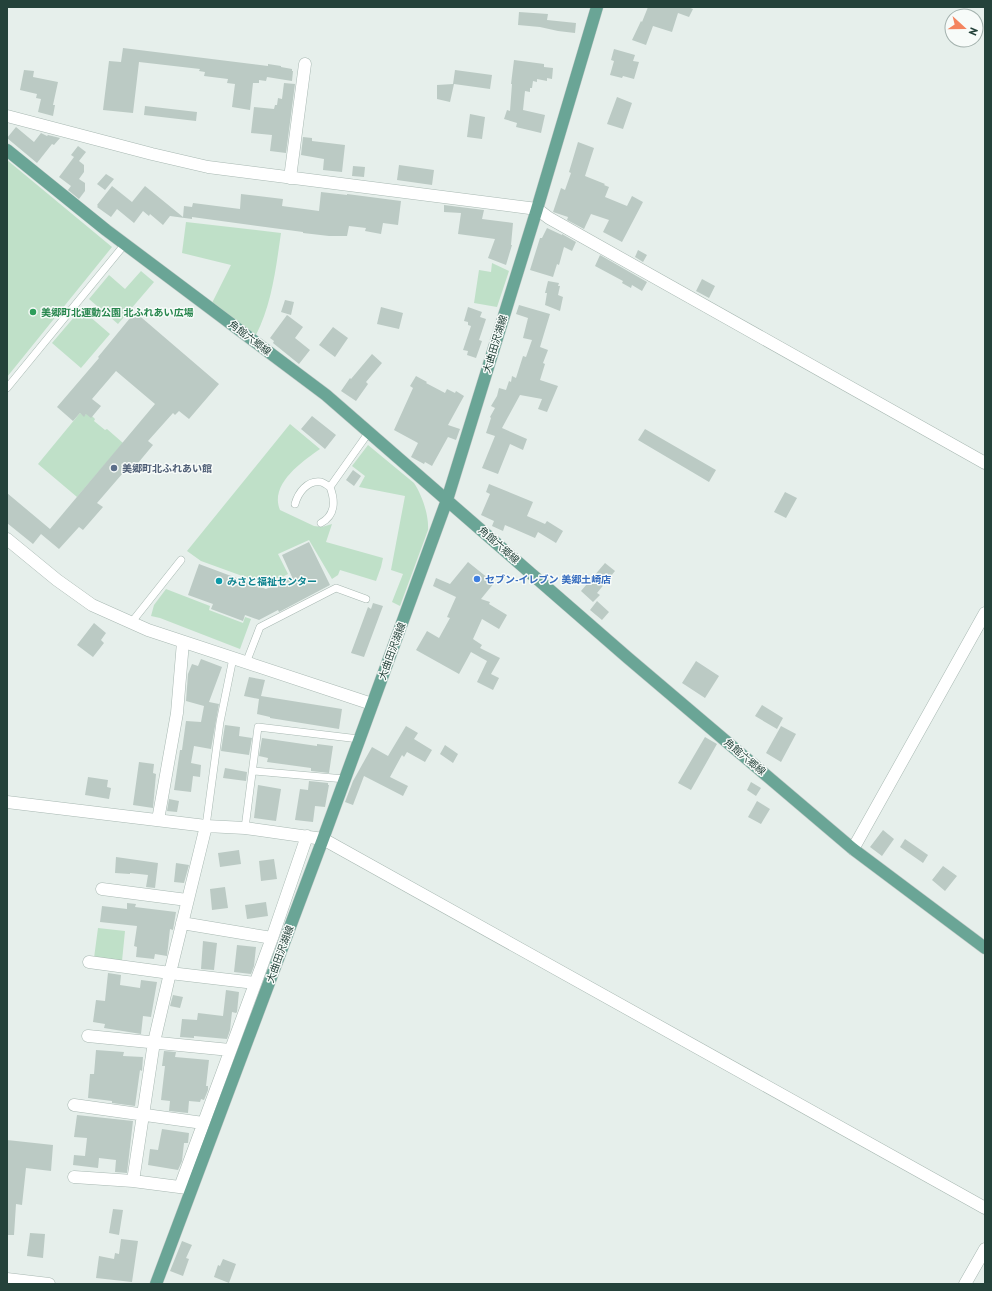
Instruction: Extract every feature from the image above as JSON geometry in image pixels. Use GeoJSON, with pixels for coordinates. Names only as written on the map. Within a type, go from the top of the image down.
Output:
{"type":"FeatureCollection","features":[{"type":"Feature","properties":{"kind":"main road","name":"大曲田沢湖線"},"geometry":{"type":"LineString","coordinates":[[156,1284],[323,839],[447,500],[537,209],[597,7]]}},
{"type":"Feature","properties":{"kind":"main road","name":"角館六郷線"},"geometry":{"type":"LineString","coordinates":[[7,150],[124,244],[326,395],[640,668],[853,849],[985,948]]}},
{"type":"Feature","properties":{"kind":"street"},"geometry":{"type":"LineString","coordinates":[[290,178],[305,64]]}},
{"type":"Feature","properties":{"kind":"street"},"geometry":{"type":"LineString","coordinates":[[7,116],[208,167],[537,209],[549,218],[985,463]]}},
{"type":"Feature","properties":{"kind":"street"},"geometry":{"type":"LineString","coordinates":[[7,539],[57,580],[92,605],[131,623],[183,642],[372,704]]}},
{"type":"Feature","properties":{"kind":"street"},"geometry":{"type":"LineString","coordinates":[[853,849],[985,613]]}},
{"type":"Feature","properties":{"kind":"street"},"geometry":{"type":"LineString","coordinates":[[158,820],[177,713],[183,642]]}},
{"type":"Feature","properties":{"kind":"street"},"geometry":{"type":"LineString","coordinates":[[7,802],[206,826],[245,828],[323,839],[985,1208]]}},
{"type":"Feature","properties":{"kind":"street"},"geometry":{"type":"LineString","coordinates":[[133,1181],[154,1042],[206,826]]}},
{"type":"Feature","properties":{"kind":"street"},"geometry":{"type":"LineString","coordinates":[[180,1187],[272,938],[307,836]]}},
{"type":"Feature","properties":{"kind":"street"},"geometry":{"type":"LineString","coordinates":[[102,889],[188,900]]}},
{"type":"Feature","properties":{"kind":"street"},"geometry":{"type":"LineString","coordinates":[[182,923],[272,938]]}},
{"type":"Feature","properties":{"kind":"street"},"geometry":{"type":"LineString","coordinates":[[89,962],[255,983]]}},
{"type":"Feature","properties":{"kind":"street"},"geometry":{"type":"LineString","coordinates":[[88,1036],[230,1050]]}},
{"type":"Feature","properties":{"kind":"street"},"geometry":{"type":"LineString","coordinates":[[74,1105],[203,1123]]}},
{"type":"Feature","properties":{"kind":"street"},"geometry":{"type":"LineString","coordinates":[[74,1176],[133,1181],[192,1189]]}},
{"type":"Feature","properties":{"kind":"street"},"geometry":{"type":"LineString","coordinates":[[965,1284],[985,1249]]}},
{"type":"Feature","properties":{"kind":"street"},"geometry":{"type":"LineString","coordinates":[[7,1279],[49,1284]]}},
{"type":"Feature","properties":{"kind":"lane"},"geometry":{"type":"LineString","coordinates":[[7,388],[124,244]]}},
{"type":"Feature","properties":{"kind":"lane"},"geometry":{"type":"LineString","coordinates":[[330,487],[369,432]]}},
{"type":"Feature","properties":{"kind":"lane"},"geometry":{"type":"LineString","coordinates":[[295,504],[298,495],[305,486],[312,483],[321,482],[330,487],[334,497],[333,507],[327,520],[321,523]]}},
{"type":"Feature","properties":{"kind":"lane"},"geometry":{"type":"LineString","coordinates":[[131,623],[181,560]]}},
{"type":"Feature","properties":{"kind":"lane"},"geometry":{"type":"LineString","coordinates":[[246,663],[260,627],[336,588],[366,600]]}},
{"type":"Feature","properties":{"kind":"lane"},"geometry":{"type":"LineString","coordinates":[[206,826],[220,722],[233,658]]}},
{"type":"Feature","properties":{"kind":"lane"},"geometry":{"type":"LineString","coordinates":[[245,828],[258,727],[359,739]]}},
{"type":"Feature","properties":{"kind":"lane"},"geometry":{"type":"LineString","coordinates":[[253,771],[345,779]]}},
{"type":"Feature","properties":{"kind":"green space","name":"美郷町北運動公園 北ふれあい広場"},"geometry":{"type":"Polygon","coordinates":[[[7,160],[112,247],[7,377],[7,160]]]}},
{"type":"Feature","properties":{"kind":"green space"},"geometry":{"type":"Polygon","coordinates":[[[186,222],[281,233],[270,298],[256,335],[212,303],[231,265],[182,253],[186,222]]]}},
{"type":"Feature","properties":{"kind":"green space"},"geometry":{"type":"Polygon","coordinates":[[[492,263],[509,271],[497,307],[474,303],[479,270],[491,272],[492,263]]]}},
{"type":"Feature","properties":{"kind":"green space"},"geometry":{"type":"Polygon","coordinates":[[[141,271],[154,282],[118,324],[89,299],[109,275],[125,289],[141,271]]]}},
{"type":"Feature","properties":{"kind":"green space"},"geometry":{"type":"Polygon","coordinates":[[[81,309],[110,334],[81,368],[52,343],[81,309]]]}},
{"type":"Feature","properties":{"kind":"green space"},"geometry":{"type":"Polygon","coordinates":[[[88,412],[95,419],[94,421],[105,430],[107,429],[123,443],[77,497],[38,464],[80,413],[84,416],[88,412]]]}},
{"type":"Feature","properties":{"kind":"green space"},"geometry":{"type":"Polygon","coordinates":[[[290,424],[320,449],[297,467],[283,482],[279,491],[278,500],[280,510],[314,526],[322,527],[332,524],[326,542],[383,558],[376,581],[340,570],[338,575],[332,579],[309,540],[278,554],[288,574],[267,585],[201,561],[187,551],[290,424]]]}},
{"type":"Feature","properties":{"kind":"green space"},"geometry":{"type":"Polygon","coordinates":[[[368,445],[414,483],[420,493],[426,512],[428,530],[400,606],[392,602],[403,574],[391,570],[405,496],[359,487],[365,476],[352,466],[368,445]]]}},
{"type":"Feature","properties":{"kind":"green space"},"geometry":{"type":"Polygon","coordinates":[[[166,589],[210,606],[209,610],[243,623],[245,617],[251,619],[240,649],[160,618],[151,616],[154,605],[166,589]]]}},
{"type":"Feature","properties":{"kind":"green space"},"geometry":{"type":"Polygon","coordinates":[[[98,928],[125,931],[122,961],[94,958],[98,928]]]}},
{"type":"Feature","properties":{"kind":"building"},"geometry":{"type":"Polygon","coordinates":[[[648,7],[688,7],[693,9],[689,17],[678,13],[672,32],[653,26],[646,45],[632,40],[648,7]]]}},
{"type":"Feature","properties":{"kind":"building"},"geometry":{"type":"Polygon","coordinates":[[[519,12],[548,14],[547,20],[576,23],[575,33],[518,25],[519,12]]]}},
{"type":"Feature","properties":{"kind":"building"},"geometry":{"type":"Polygon","coordinates":[[[123,48],[268,66],[268,64],[281,66],[292,69],[292,81],[267,77],[266,81],[259,80],[259,83],[253,83],[250,110],[232,107],[235,84],[227,83],[228,79],[204,76],[205,72],[199,71],[200,69],[139,62],[133,113],[103,110],[109,61],[121,62],[123,48]]]}},
{"type":"Feature","properties":{"kind":"building"},"geometry":{"type":"Polygon","coordinates":[[[614,49],[635,55],[633,61],[639,62],[634,79],[610,75],[614,61],[611,60],[614,49]]]}},
{"type":"Feature","properties":{"kind":"building"},"geometry":{"type":"Polygon","coordinates":[[[514,60],[544,64],[544,67],[553,68],[552,79],[547,78],[547,81],[537,79],[537,82],[533,81],[530,92],[525,91],[523,110],[545,115],[541,133],[516,127],[517,123],[504,119],[507,110],[510,111],[514,60]]]}},
{"type":"Feature","properties":{"kind":"building"},"geometry":{"type":"Polygon","coordinates":[[[24,70],[34,71],[33,77],[58,82],[53,105],[55,105],[53,116],[38,112],[41,99],[36,98],[37,94],[20,90],[24,70]]]}},
{"type":"Feature","properties":{"kind":"building"},"geometry":{"type":"Polygon","coordinates":[[[455,70],[492,75],[490,89],[454,84],[450,102],[437,99],[437,85],[453,84],[455,70]]]}},
{"type":"Feature","properties":{"kind":"building"},"geometry":{"type":"Polygon","coordinates":[[[284,83],[295,84],[286,153],[270,151],[272,135],[251,133],[254,107],[274,109],[275,105],[277,105],[278,98],[282,99],[284,83]]]}},
{"type":"Feature","properties":{"kind":"building"},"geometry":{"type":"Polygon","coordinates":[[[617,97],[632,103],[623,129],[607,124],[617,97]]]}},
{"type":"Feature","properties":{"kind":"building"},"geometry":{"type":"Polygon","coordinates":[[[145,106],[197,112],[196,121],[144,115],[145,106]]]}},
{"type":"Feature","properties":{"kind":"building"},"geometry":{"type":"Polygon","coordinates":[[[470,114],[485,117],[482,139],[467,137],[470,114]]]}},
{"type":"Feature","properties":{"kind":"building"},"geometry":{"type":"Polygon","coordinates":[[[16,127],[34,142],[41,133],[47,136],[60,138],[54,145],[52,144],[37,163],[7,138],[16,127]]]}},
{"type":"Feature","properties":{"kind":"building"},"geometry":{"type":"Polygon","coordinates":[[[303,137],[312,138],[312,141],[345,145],[342,172],[323,170],[324,159],[301,155],[303,137]]]}},
{"type":"Feature","properties":{"kind":"building"},"geometry":{"type":"Polygon","coordinates":[[[578,142],[594,148],[585,176],[609,187],[605,197],[627,206],[632,196],[643,202],[622,242],[603,232],[609,220],[591,214],[584,229],[567,220],[568,217],[553,212],[561,188],[565,190],[571,173],[569,172],[578,142]]]}},
{"type":"Feature","properties":{"kind":"building"},"geometry":{"type":"Polygon","coordinates":[[[78,146],[86,152],[79,161],[84,165],[84,172],[79,179],[85,183],[85,191],[79,199],[68,190],[71,186],[59,177],[74,157],[71,155],[78,146]]]}},
{"type":"Feature","properties":{"kind":"building"},"geometry":{"type":"Polygon","coordinates":[[[399,165],[434,170],[432,185],[397,180],[399,165]]]}},
{"type":"Feature","properties":{"kind":"building"},"geometry":{"type":"Polygon","coordinates":[[[353,166],[365,167],[364,177],[352,176],[353,166]]]}},
{"type":"Feature","properties":{"kind":"building"},"geometry":{"type":"Polygon","coordinates":[[[106,174],[114,179],[105,190],[97,184],[106,174]]]}},
{"type":"Feature","properties":{"kind":"building"},"geometry":{"type":"Polygon","coordinates":[[[112,186],[132,202],[145,186],[183,217],[184,206],[192,207],[193,203],[240,209],[241,194],[283,199],[282,206],[319,211],[321,192],[401,201],[398,225],[383,223],[381,234],[365,231],[366,228],[349,226],[347,236],[329,236],[192,217],[192,219],[170,216],[163,225],[150,214],[149,216],[143,211],[134,223],[117,209],[111,217],[97,207],[112,186]]]}},
{"type":"Feature","properties":{"kind":"building"},"geometry":{"type":"Polygon","coordinates":[[[444,205],[484,210],[482,219],[513,223],[512,245],[506,265],[488,258],[495,239],[458,234],[461,213],[444,212],[444,205]]]}},
{"type":"Feature","properties":{"kind":"building"},"geometry":{"type":"Polygon","coordinates":[[[547,228],[576,242],[572,251],[564,247],[559,265],[557,264],[553,277],[530,270],[540,238],[542,238],[547,228]]]}},
{"type":"Feature","properties":{"kind":"building"},"geometry":{"type":"Polygon","coordinates":[[[638,250],[647,255],[643,262],[635,257],[638,250]]]}},
{"type":"Feature","properties":{"kind":"building"},"geometry":{"type":"Polygon","coordinates":[[[600,255],[647,282],[642,291],[632,285],[631,288],[622,283],[623,281],[595,266],[600,255]]]}},
{"type":"Feature","properties":{"kind":"building"},"geometry":{"type":"Polygon","coordinates":[[[702,279],[715,286],[709,298],[696,291],[702,279]]]}},
{"type":"Feature","properties":{"kind":"building"},"geometry":{"type":"Polygon","coordinates":[[[548,281],[559,283],[558,286],[560,286],[558,295],[563,297],[560,311],[545,305],[547,293],[545,293],[548,281]]]}},
{"type":"Feature","properties":{"kind":"building"},"geometry":{"type":"Polygon","coordinates":[[[285,300],[294,302],[291,315],[281,312],[285,300]]]}},
{"type":"Feature","properties":{"kind":"building"},"geometry":{"type":"Polygon","coordinates":[[[519,305],[550,314],[540,347],[548,350],[543,363],[545,364],[540,380],[558,386],[547,412],[538,409],[542,399],[520,395],[502,428],[527,439],[523,450],[510,444],[498,474],[482,468],[495,436],[486,433],[491,418],[490,417],[495,408],[491,406],[497,396],[499,388],[506,390],[509,381],[511,382],[512,376],[516,378],[523,356],[526,357],[532,340],[523,338],[528,318],[516,314],[519,305]]]}},
{"type":"Feature","properties":{"kind":"building"},"geometry":{"type":"Polygon","coordinates":[[[381,307],[403,313],[399,329],[377,324],[381,307]]]}},
{"type":"Feature","properties":{"kind":"building"},"geometry":{"type":"Polygon","coordinates":[[[468,307],[482,312],[480,317],[486,319],[479,340],[482,341],[476,358],[467,355],[468,351],[463,350],[471,326],[468,325],[468,322],[464,321],[468,307]]]}},
{"type":"Feature","properties":{"kind":"building"},"geometry":{"type":"Polygon","coordinates":[[[135,312],[219,384],[189,419],[179,411],[175,415],[173,413],[148,441],[153,445],[133,469],[129,466],[97,503],[103,507],[83,530],[79,527],[59,549],[41,534],[33,544],[7,523],[7,493],[50,529],[155,404],[116,371],[92,399],[101,406],[91,418],[86,414],[84,417],[80,413],[73,421],[57,407],[99,358],[98,357],[135,312]]]}},
{"type":"Feature","properties":{"kind":"building"},"geometry":{"type":"Polygon","coordinates":[[[287,315],[303,327],[295,338],[310,350],[299,364],[273,343],[274,341],[270,338],[287,315]]]}},
{"type":"Feature","properties":{"kind":"building"},"geometry":{"type":"Polygon","coordinates":[[[333,327],[348,338],[335,357],[319,345],[333,327]]]}},
{"type":"Feature","properties":{"kind":"building"},"geometry":{"type":"Polygon","coordinates":[[[372,354],[382,363],[366,382],[368,384],[356,401],[341,391],[350,378],[351,379],[372,354]]]}},
{"type":"Feature","properties":{"kind":"building"},"geometry":{"type":"Polygon","coordinates":[[[416,376],[445,393],[447,389],[455,393],[456,391],[464,396],[448,425],[460,429],[456,440],[448,437],[432,466],[425,462],[424,464],[411,457],[418,443],[394,430],[413,388],[410,386],[416,376]]]}},
{"type":"Feature","properties":{"kind":"building"},"geometry":{"type":"Polygon","coordinates":[[[312,416],[336,435],[325,449],[301,429],[312,416]]]}},
{"type":"Feature","properties":{"kind":"building"},"geometry":{"type":"Polygon","coordinates":[[[645,429],[716,470],[709,482],[638,440],[645,429]]]}},
{"type":"Feature","properties":{"kind":"building"},"geometry":{"type":"Polygon","coordinates":[[[353,470],[361,476],[354,486],[346,480],[353,470]]]}},
{"type":"Feature","properties":{"kind":"building"},"geometry":{"type":"Polygon","coordinates":[[[489,484],[533,502],[527,516],[545,524],[547,521],[563,531],[556,543],[538,532],[535,538],[505,525],[503,531],[492,526],[494,521],[481,515],[490,494],[486,492],[489,484]]]}},
{"type":"Feature","properties":{"kind":"building"},"geometry":{"type":"Polygon","coordinates":[[[785,492],[797,498],[786,518],[774,512],[785,492]]]}},
{"type":"Feature","properties":{"kind":"building","name":"みさと福祉センター"},"geometry":{"type":"Polygon","coordinates":[[[309,542],[330,585],[279,612],[278,610],[259,620],[245,615],[243,621],[211,609],[213,604],[188,595],[199,564],[266,589],[292,577],[282,555],[309,542]]]}},
{"type":"Feature","properties":{"kind":"building"},"geometry":{"type":"Polygon","coordinates":[[[468,562],[494,583],[481,599],[490,602],[489,604],[507,615],[499,629],[482,619],[473,639],[482,645],[480,648],[500,658],[491,674],[499,678],[493,690],[477,682],[487,661],[471,652],[459,674],[416,650],[427,631],[439,638],[450,618],[447,617],[456,597],[433,586],[436,578],[450,584],[468,562]]]}},
{"type":"Feature","properties":{"kind":"building"},"geometry":{"type":"Polygon","coordinates":[[[605,563],[615,571],[597,593],[600,595],[593,602],[581,591],[605,563]]]}},
{"type":"Feature","properties":{"kind":"building"},"geometry":{"type":"Polygon","coordinates":[[[597,601],[609,612],[602,620],[590,610],[597,601]]]}},
{"type":"Feature","properties":{"kind":"building"},"geometry":{"type":"Polygon","coordinates":[[[373,603],[383,606],[364,657],[351,653],[368,607],[371,609],[373,603]]]}},
{"type":"Feature","properties":{"kind":"building"},"geometry":{"type":"Polygon","coordinates":[[[94,623],[106,633],[101,640],[104,643],[93,657],[77,645],[94,623]]]}},
{"type":"Feature","properties":{"kind":"building"},"geometry":{"type":"Polygon","coordinates":[[[201,659],[222,667],[209,702],[219,704],[211,749],[194,746],[191,763],[201,765],[200,777],[193,776],[191,792],[174,790],[186,721],[201,722],[204,706],[186,701],[188,674],[192,664],[198,666],[201,659]]]}},
{"type":"Feature","properties":{"kind":"building"},"geometry":{"type":"Polygon","coordinates":[[[696,661],[719,676],[705,698],[682,683],[696,661]]]}},
{"type":"Feature","properties":{"kind":"building"},"geometry":{"type":"Polygon","coordinates":[[[249,677],[265,680],[261,696],[342,709],[339,729],[270,718],[257,714],[259,699],[244,696],[249,677]]]}},
{"type":"Feature","properties":{"kind":"building"},"geometry":{"type":"Polygon","coordinates":[[[762,705],[783,718],[777,729],[755,716],[762,705]]]}},
{"type":"Feature","properties":{"kind":"building"},"geometry":{"type":"Polygon","coordinates":[[[225,725],[240,727],[239,736],[252,738],[249,755],[221,751],[225,725]]]}},
{"type":"Feature","properties":{"kind":"building"},"geometry":{"type":"Polygon","coordinates":[[[406,726],[418,733],[414,739],[432,750],[425,762],[407,752],[404,757],[402,755],[390,777],[408,786],[403,796],[364,776],[353,805],[345,802],[353,781],[372,747],[388,756],[406,726]]]}},
{"type":"Feature","properties":{"kind":"building"},"geometry":{"type":"Polygon","coordinates":[[[781,726],[796,734],[781,762],[766,753],[781,726]]]}},
{"type":"Feature","properties":{"kind":"building"},"geometry":{"type":"Polygon","coordinates":[[[705,737],[717,744],[691,790],[678,783],[705,737]]]}},
{"type":"Feature","properties":{"kind":"building"},"geometry":{"type":"Polygon","coordinates":[[[262,738],[317,746],[317,744],[333,746],[329,773],[311,771],[311,768],[267,762],[268,758],[259,756],[262,738]]]}},
{"type":"Feature","properties":{"kind":"building"},"geometry":{"type":"Polygon","coordinates":[[[445,745],[458,754],[453,763],[440,754],[445,745]]]}},
{"type":"Feature","properties":{"kind":"building"},"geometry":{"type":"Polygon","coordinates":[[[139,762],[154,764],[153,773],[156,774],[153,808],[133,805],[139,762]]]}},
{"type":"Feature","properties":{"kind":"building"},"geometry":{"type":"Polygon","coordinates":[[[225,768],[247,772],[246,781],[223,778],[225,768]]]}},
{"type":"Feature","properties":{"kind":"building"},"geometry":{"type":"Polygon","coordinates":[[[88,777],[108,780],[107,787],[111,788],[109,799],[85,795],[88,777]]]}},
{"type":"Feature","properties":{"kind":"building"},"geometry":{"type":"Polygon","coordinates":[[[309,781],[328,783],[329,785],[325,807],[315,806],[313,822],[295,820],[300,789],[308,790],[309,781]]]}},
{"type":"Feature","properties":{"kind":"building"},"geometry":{"type":"Polygon","coordinates":[[[751,782],[761,788],[756,796],[747,790],[751,782]]]}},
{"type":"Feature","properties":{"kind":"building"},"geometry":{"type":"Polygon","coordinates":[[[258,785],[281,789],[276,821],[254,818],[258,785]]]}},
{"type":"Feature","properties":{"kind":"building"},"geometry":{"type":"Polygon","coordinates":[[[169,799],[179,801],[177,812],[167,811],[169,799]]]}},
{"type":"Feature","properties":{"kind":"building"},"geometry":{"type":"Polygon","coordinates":[[[757,801],[770,809],[761,824],[748,817],[757,801]]]}},
{"type":"Feature","properties":{"kind":"building"},"geometry":{"type":"Polygon","coordinates":[[[883,830],[894,839],[882,856],[870,847],[883,830]]]}},
{"type":"Feature","properties":{"kind":"building"},"geometry":{"type":"Polygon","coordinates":[[[905,839],[928,855],[923,863],[900,847],[905,839]]]}},
{"type":"Feature","properties":{"kind":"building"},"geometry":{"type":"Polygon","coordinates":[[[239,850],[241,864],[220,867],[218,853],[239,850]]]}},
{"type":"Feature","properties":{"kind":"building"},"geometry":{"type":"Polygon","coordinates":[[[116,857],[158,863],[155,888],[146,887],[148,875],[115,873],[116,857]]]}},
{"type":"Feature","properties":{"kind":"building"},"geometry":{"type":"Polygon","coordinates":[[[274,859],[277,879],[261,881],[259,861],[274,859]]]}},
{"type":"Feature","properties":{"kind":"building"},"geometry":{"type":"Polygon","coordinates":[[[176,863],[189,865],[184,883],[174,882],[176,863]]]}},
{"type":"Feature","properties":{"kind":"building"},"geometry":{"type":"Polygon","coordinates":[[[943,866],[957,876],[945,891],[932,880],[943,866]]]}},
{"type":"Feature","properties":{"kind":"building"},"geometry":{"type":"Polygon","coordinates":[[[225,887],[228,908],[212,910],[210,889],[225,887]]]}},
{"type":"Feature","properties":{"kind":"building"},"geometry":{"type":"Polygon","coordinates":[[[266,902],[268,916],[247,919],[245,905],[266,902]]]}},
{"type":"Feature","properties":{"kind":"building"},"geometry":{"type":"Polygon","coordinates":[[[127,903],[136,904],[135,907],[176,912],[173,930],[170,929],[167,956],[155,954],[154,959],[136,957],[137,947],[134,946],[137,926],[100,922],[102,906],[127,909],[127,903]]]}},
{"type":"Feature","properties":{"kind":"building"},"geometry":{"type":"Polygon","coordinates":[[[203,941],[217,943],[214,970],[201,969],[203,941]]]}},
{"type":"Feature","properties":{"kind":"building"},"geometry":{"type":"Polygon","coordinates":[[[237,945],[256,947],[254,966],[251,974],[234,972],[237,945]]]}},
{"type":"Feature","properties":{"kind":"building"},"geometry":{"type":"Polygon","coordinates":[[[108,973],[121,975],[120,985],[140,988],[141,980],[157,982],[151,1017],[143,1016],[141,1034],[104,1028],[105,1024],[93,1022],[96,1000],[105,1001],[108,973]]]}},
{"type":"Feature","properties":{"kind":"building"},"geometry":{"type":"Polygon","coordinates":[[[226,990],[239,992],[237,1012],[232,1012],[230,1030],[227,1039],[194,1036],[194,1038],[180,1037],[182,1019],[197,1020],[198,1013],[223,1016],[226,990]]]}},
{"type":"Feature","properties":{"kind":"building"},"geometry":{"type":"Polygon","coordinates":[[[173,995],[183,997],[180,1008],[170,1006],[173,995]]]}},
{"type":"Feature","properties":{"kind":"building"},"geometry":{"type":"Polygon","coordinates":[[[96,1050],[124,1052],[123,1056],[143,1057],[142,1071],[140,1070],[135,1106],[88,1098],[90,1074],[94,1074],[96,1050]]]}},
{"type":"Feature","properties":{"kind":"building"},"geometry":{"type":"Polygon","coordinates":[[[164,1051],[176,1052],[175,1057],[209,1060],[206,1086],[208,1086],[208,1090],[204,1100],[201,1099],[200,1102],[189,1101],[188,1113],[169,1111],[170,1101],[161,1100],[165,1066],[162,1066],[164,1051]]]}},
{"type":"Feature","properties":{"kind":"building"},"geometry":{"type":"Polygon","coordinates":[[[77,1115],[133,1121],[127,1173],[115,1172],[116,1160],[99,1158],[98,1168],[73,1165],[74,1155],[85,1156],[87,1138],[74,1137],[77,1115]]]}},
{"type":"Feature","properties":{"kind":"building"},"geometry":{"type":"Polygon","coordinates":[[[162,1129],[189,1133],[188,1143],[184,1143],[182,1161],[178,1170],[148,1165],[150,1149],[158,1150],[162,1129]]]}},
{"type":"Feature","properties":{"kind":"building"},"geometry":{"type":"Polygon","coordinates":[[[7,1140],[53,1145],[51,1171],[26,1168],[22,1205],[16,1204],[14,1235],[7,1235],[7,1140]]]}},
{"type":"Feature","properties":{"kind":"building"},"geometry":{"type":"Polygon","coordinates":[[[113,1209],[123,1210],[119,1235],[109,1233],[113,1209]]]}},
{"type":"Feature","properties":{"kind":"building"},"geometry":{"type":"Polygon","coordinates":[[[30,1233],[45,1234],[43,1258],[27,1256],[30,1233]]]}},
{"type":"Feature","properties":{"kind":"building"},"geometry":{"type":"Polygon","coordinates":[[[121,1239],[138,1241],[132,1282],[96,1278],[99,1256],[114,1259],[115,1253],[119,1254],[121,1239]]]}},
{"type":"Feature","properties":{"kind":"building"},"geometry":{"type":"Polygon","coordinates":[[[182,1241],[192,1245],[186,1258],[189,1259],[183,1276],[170,1271],[182,1241]]]}},
{"type":"Feature","properties":{"kind":"building"},"geometry":{"type":"Polygon","coordinates":[[[223,1259],[236,1264],[229,1283],[214,1277],[218,1265],[220,1266],[223,1259]]]}},
{"type":"Feature","properties":{"kind":"place","name":"美郷町北運動公園 北ふれあい広場"},"geometry":{"type":"Point","coordinates":[33,312]}},
{"type":"Feature","properties":{"kind":"place","name":"美郷町北ふれあい館"},"geometry":{"type":"Point","coordinates":[114,468]}},
{"type":"Feature","properties":{"kind":"place","name":"セブン-イレブン 美郷土崎店"},"geometry":{"type":"Point","coordinates":[477,579]}},
{"type":"Feature","properties":{"kind":"place","name":"みさと福祉センター"},"geometry":{"type":"Point","coordinates":[219,581]}}]}
